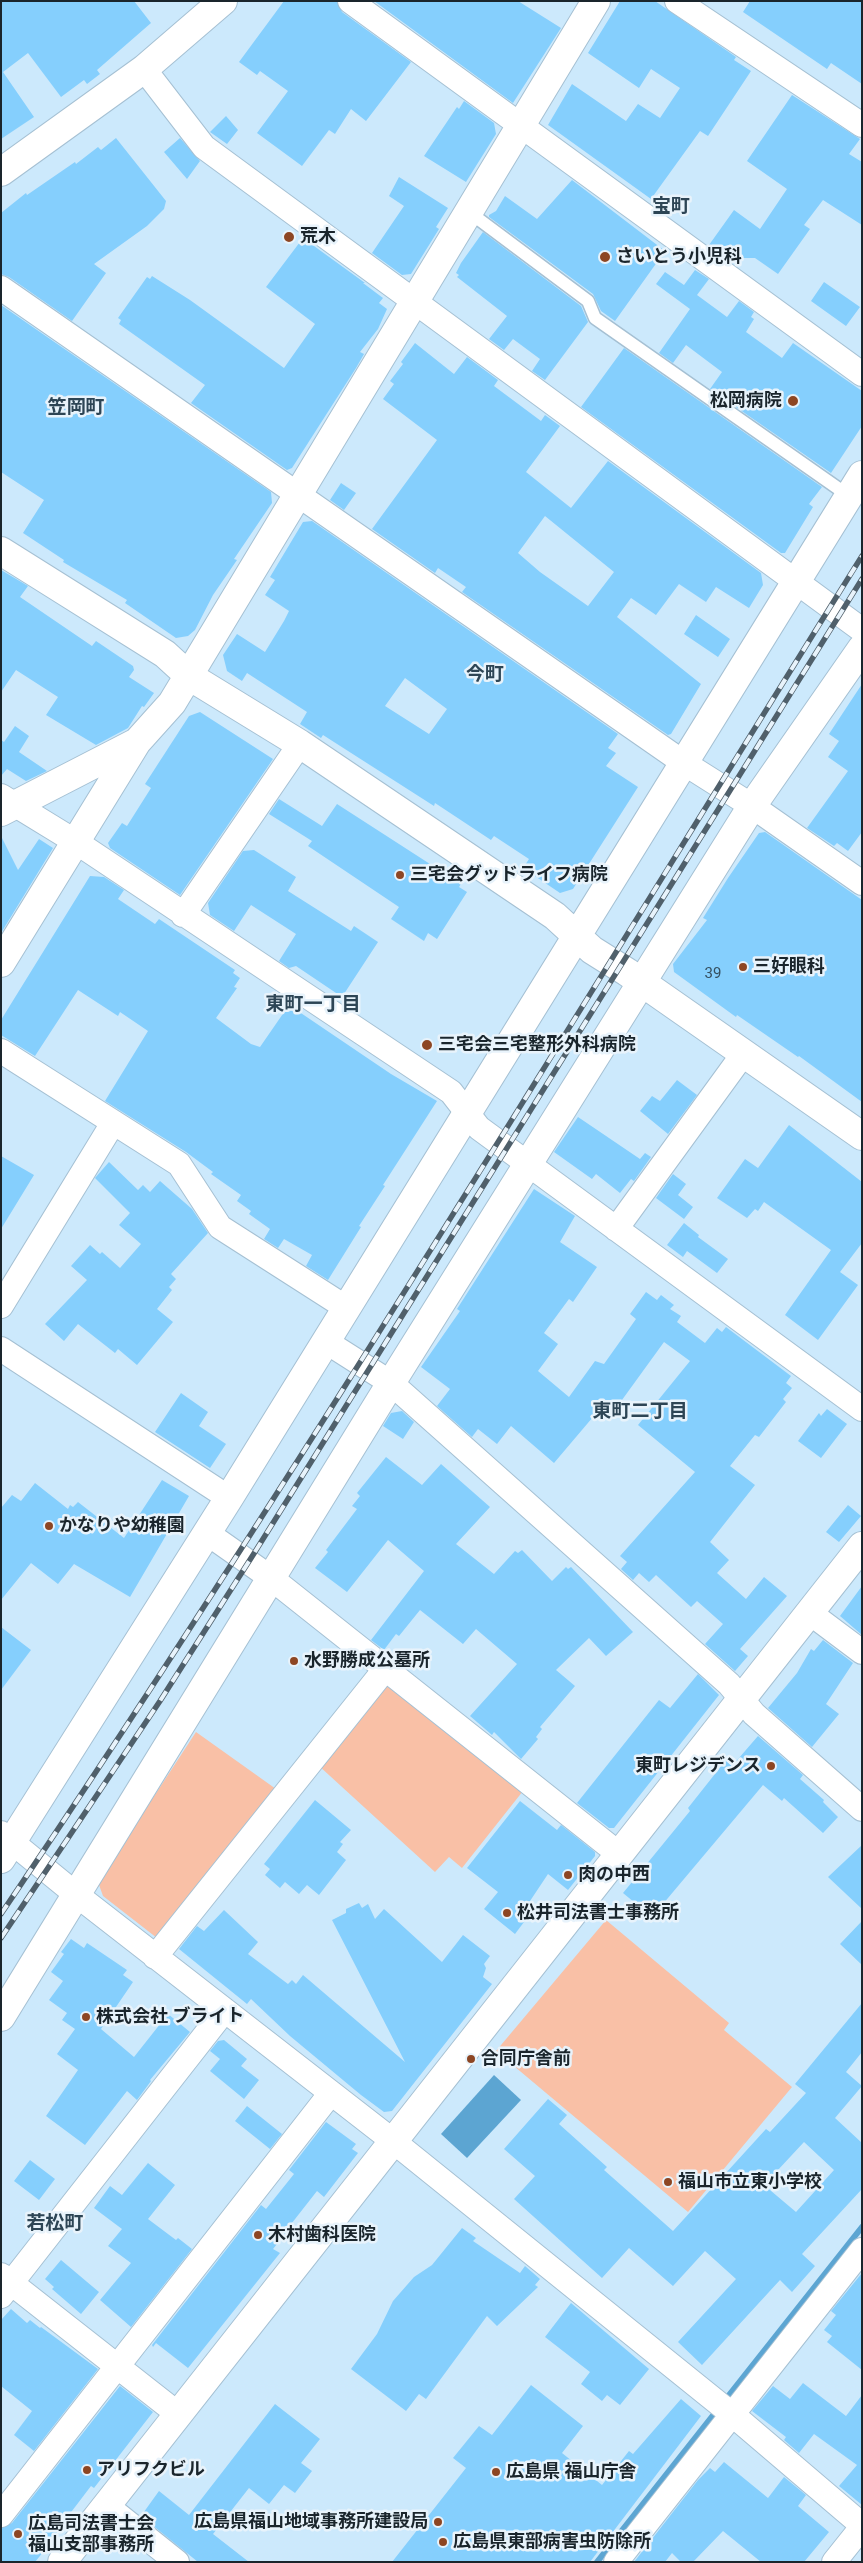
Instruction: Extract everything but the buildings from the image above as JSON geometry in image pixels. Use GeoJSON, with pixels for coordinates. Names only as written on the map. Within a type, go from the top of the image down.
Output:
{"type":"FeatureCollection","features":[{"type":"Feature","properties":{"kind":"street"},"geometry":{"type":"LineString","coordinates":[[1,172],[144,69],[223,1]]}},
{"type":"Feature","properties":{"kind":"street"},"geometry":{"type":"LineString","coordinates":[[350,1],[862,374]]}},
{"type":"Feature","properties":{"kind":"street"},"geometry":{"type":"LineString","coordinates":[[1,963],[136,742],[172,703],[189,676],[200,653],[416,302],[596,1]]}},
{"type":"Feature","properties":{"kind":"street"},"geometry":{"type":"LineString","coordinates":[[677,1],[862,125]]}},
{"type":"Feature","properties":{"kind":"street"},"geometry":{"type":"LineString","coordinates":[[144,69],[204,147],[862,630]]}},
{"type":"Feature","properties":{"kind":"street"},"geometry":{"type":"LineString","coordinates":[[1,288],[678,759],[752,806],[862,883]]}},
{"type":"Feature","properties":{"kind":"street"},"geometry":{"type":"LineString","coordinates":[[834,2562],[862,2526],[724,2409],[392,2141],[78,1896],[5,1845],[229,1498],[577,935],[678,759],[797,583],[855,485]]}},
{"type":"Feature","properties":{"kind":"street"},"geometry":{"type":"LineString","coordinates":[[1,551],[165,654],[189,676],[300,744],[555,916],[592,950],[862,1136]]}},
{"type":"Feature","properties":{"kind":"street"},"geometry":{"type":"LineString","coordinates":[[1,2017],[78,1896],[391,1383],[752,806],[862,648]]}},
{"type":"Feature","properties":{"kind":"street"},"geometry":{"type":"LineString","coordinates":[[6,804],[136,742]]}},
{"type":"Feature","properties":{"kind":"street"},"geometry":{"type":"LineString","coordinates":[[183,915],[300,744]]}},
{"type":"Feature","properties":{"kind":"street"},"geometry":{"type":"LineString","coordinates":[[6,804],[76,842],[451,1092],[479,1128],[862,1409]]}},
{"type":"Feature","properties":{"kind":"street"},"geometry":{"type":"LineString","coordinates":[[1,1052],[178,1164],[220,1228],[345,1308]]}},
{"type":"Feature","properties":{"kind":"street"},"geometry":{"type":"LineString","coordinates":[[616,1229],[744,1053]]}},
{"type":"Feature","properties":{"kind":"street"},"geometry":{"type":"LineString","coordinates":[[1,1306],[113,1123]]}},
{"type":"Feature","properties":{"kind":"street"},"geometry":{"type":"LineString","coordinates":[[325,1341],[391,1383],[729,1684],[754,1714],[862,1809]]}},
{"type":"Feature","properties":{"kind":"street"},"geometry":{"type":"LineString","coordinates":[[1,1349],[229,1498]]}},
{"type":"Feature","properties":{"kind":"street"},"geometry":{"type":"LineString","coordinates":[[207,1533],[271,1578],[620,1854]]}},
{"type":"Feature","properties":{"kind":"street"},"geometry":{"type":"LineString","coordinates":[[62,2562],[862,1546]]}},
{"type":"Feature","properties":{"kind":"street"},"geometry":{"type":"LineString","coordinates":[[810,1613],[862,1652]]}},
{"type":"Feature","properties":{"kind":"street"},"geometry":{"type":"LineString","coordinates":[[155,1956],[386,1668]]}},
{"type":"Feature","properties":{"kind":"street"},"geometry":{"type":"LineString","coordinates":[[178,2414],[118,2366],[5,2285],[224,2011]]}},
{"type":"Feature","properties":{"kind":"street"},"geometry":{"type":"LineString","coordinates":[[1,2515],[331,2093]]}},
{"type":"Feature","properties":{"kind":"street"},"geometry":{"type":"LineString","coordinates":[[616,2562],[724,2409],[862,2250]]}},
{"type":"Feature","properties":{"kind":"street"},"geometry":{"type":"LineString","coordinates":[[107,2506],[177,2562]]}},
{"type":"Feature","properties":{"kind":"lane"},"geometry":{"type":"LineString","coordinates":[[469,212],[588,301],[595,318],[855,485]]}},
{"type":"Feature","properties":{"kind":"shaded area"},"geometry":{"type":"Polygon","coordinates":[[[388,1683],[523,1791],[462,1868],[449,1857],[435,1872],[318,1765],[388,1683]]]}},
{"type":"Feature","properties":{"kind":"shaded area"},"geometry":{"type":"Polygon","coordinates":[[[196,1732],[276,1789],[157,1938],[103,1896],[98,1882],[196,1732]]]}},
{"type":"Feature","properties":{"kind":"shaded area"},"geometry":{"type":"Polygon","coordinates":[[[606,1920],[729,2023],[724,2030],[792,2087],[688,2212],[496,2051],[606,1920]]]}},
{"type":"Feature","properties":{"kind":"water"},"geometry":{"type":"Polygon","coordinates":[[[494,2075],[521,2100],[467,2158],[441,2134],[494,2075]]]}},
{"type":"Feature","properties":{"kind":"waterway"},"geometry":{"type":"LineString","coordinates":[[597,2562],[862,2227]]}},
{"type":"Feature","properties":{"kind":"railway"},"geometry":{"type":"LineString","coordinates":[[1,1914],[112,1747],[330,1409],[544,1069],[862,556]]}},
{"type":"Feature","properties":{"kind":"railway"},"geometry":{"type":"LineString","coordinates":[[1,1938],[160,1701],[253,1555],[862,579]]}},
{"type":"Feature","properties":{"kind":"place","name":"荒木"},"geometry":{"type":"Point","coordinates":[289,237]}},
{"type":"Feature","properties":{"kind":"place","name":"さいとう小児科"},"geometry":{"type":"Point","coordinates":[605,257]}},
{"type":"Feature","properties":{"kind":"place","name":"松岡病院"},"geometry":{"type":"Point","coordinates":[793,401]}},
{"type":"Feature","properties":{"kind":"place","name":"三宅会グッドライフ病院"},"geometry":{"type":"Point","coordinates":[400,875]}},
{"type":"Feature","properties":{"kind":"place","name":"三好眼科"},"geometry":{"type":"Point","coordinates":[743,967]}},
{"type":"Feature","properties":{"kind":"place","name":"三宅会三宅整形外科病院"},"geometry":{"type":"Point","coordinates":[427,1045]}},
{"type":"Feature","properties":{"kind":"place","name":"かなりや幼稚園"},"geometry":{"type":"Point","coordinates":[49,1526]}},
{"type":"Feature","properties":{"kind":"place","name":"水野勝成公墓所"},"geometry":{"type":"Point","coordinates":[294,1661]}},
{"type":"Feature","properties":{"kind":"place","name":"東町レジデンス"},"geometry":{"type":"Point","coordinates":[771,1766]}},
{"type":"Feature","properties":{"kind":"place","name":"肉の中西"},"geometry":{"type":"Point","coordinates":[568,1875]}},
{"type":"Feature","properties":{"kind":"place","name":"松井司法書士事務所"},"geometry":{"type":"Point","coordinates":[507,1913]}},
{"type":"Feature","properties":{"kind":"place","name":"株式会社 ブライト"},"geometry":{"type":"Point","coordinates":[86,2017]}},
{"type":"Feature","properties":{"kind":"place","name":"合同庁舎前"},"geometry":{"type":"Point","coordinates":[471,2059]}},
{"type":"Feature","properties":{"kind":"place","name":"福山市立東小学校"},"geometry":{"type":"Point","coordinates":[668,2182]}},
{"type":"Feature","properties":{"kind":"place","name":"木村歯科医院"},"geometry":{"type":"Point","coordinates":[258,2235]}},
{"type":"Feature","properties":{"kind":"place","name":"アリフクビル"},"geometry":{"type":"Point","coordinates":[87,2470]}},
{"type":"Feature","properties":{"kind":"place","name":"広島県 福山庁舎"},"geometry":{"type":"Point","coordinates":[496,2472]}},
{"type":"Feature","properties":{"kind":"place","name":"広島県福山地域事務所建設局"},"geometry":{"type":"Point","coordinates":[438,2522]}},
{"type":"Feature","properties":{"kind":"place","name":"広島司法書士会 福山支部事務所"},"geometry":{"type":"Point","coordinates":[18,2534]}},
{"type":"Feature","properties":{"kind":"place","name":"広島県東部病害虫防除所"},"geometry":{"type":"Point","coordinates":[443,2542]}},
{"type":"Feature","properties":{"kind":"district","name":"宝町"},"geometry":{"type":"Point","coordinates":[671,207]}},
{"type":"Feature","properties":{"kind":"district","name":"笠岡町"},"geometry":{"type":"Point","coordinates":[76,408]}},
{"type":"Feature","properties":{"kind":"district","name":"今町"},"geometry":{"type":"Point","coordinates":[485,675]}},
{"type":"Feature","properties":{"kind":"district","name":"東町一丁目"},"geometry":{"type":"Point","coordinates":[313,1005]}},
{"type":"Feature","properties":{"kind":"district","name":"東町二丁目"},"geometry":{"type":"Point","coordinates":[640,1412]}},
{"type":"Feature","properties":{"kind":"district","name":"若松町"},"geometry":{"type":"Point","coordinates":[55,2224]}}]}
